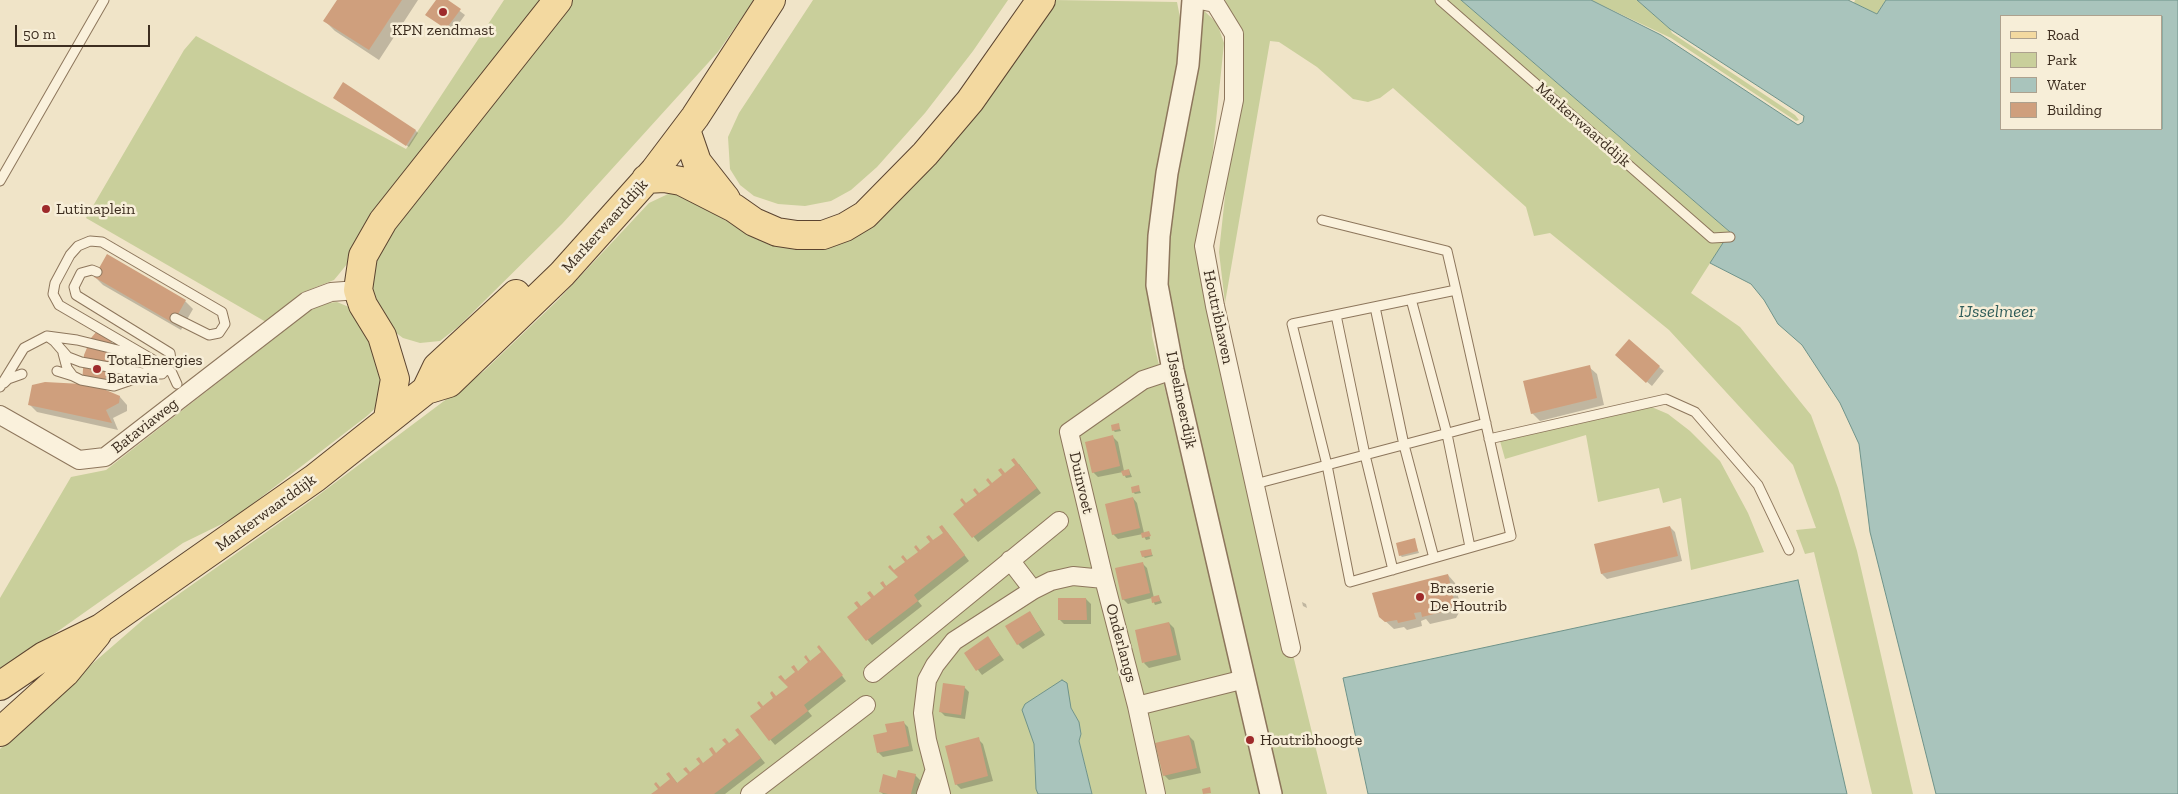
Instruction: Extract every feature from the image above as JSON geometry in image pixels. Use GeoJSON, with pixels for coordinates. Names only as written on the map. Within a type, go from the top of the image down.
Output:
{"type":"FeatureCollection","features":[{"type":"Feature","properties":{"kind":"main road"},"geometry":{"type":"LineString","coordinates":[[388,418],[395,379],[382,336],[363,306],[358,290],[363,256],[374,234],[558,0]]}},
{"type":"Feature","properties":{"kind":"main road","name":"Markerwaarddijk"},"geometry":{"type":"LineString","coordinates":[[0,686],[44,656],[101,628],[315,478],[388,418],[426,390],[449,383],[562,274],[646,179],[686,130],[771,0]]}},
{"type":"Feature","properties":{"kind":"main road"},"geometry":{"type":"LineString","coordinates":[[646,179],[664,178],[681,181],[734,208],[762,226],[777,232],[797,235],[823,235],[845,227],[866,215],[925,154],[970,101],[1040,1]]}},
{"type":"Feature","properties":{"kind":"main road","name":"Markerwaarddijk"},"geometry":{"type":"LineString","coordinates":[[426,390],[436,367],[522,288],[560,250],[650,151],[751,29]]}},
{"type":"Feature","properties":{"kind":"main road"},"geometry":{"type":"LineString","coordinates":[[686,130],[697,162],[734,208]]}},
{"type":"Feature","properties":{"kind":"main road"},"geometry":{"type":"LineString","coordinates":[[382,336],[398,345],[409,358],[417,369],[426,390]]}},
{"type":"Feature","properties":{"kind":"main road","name":"Markerwaarddijk"},"geometry":{"type":"LineString","coordinates":[[1,732],[65,673],[101,628]]}},
{"type":"Feature","properties":{"kind":"street","name":"IJsselmeerdijk"},"geometry":{"type":"LineString","coordinates":[[1193,0],[1188,65],[1167,173],[1159,236],[1157,285],[1174,370],[1271,794]]}},
{"type":"Feature","properties":{"kind":"street","name":"Houtribhaven"},"geometry":{"type":"LineString","coordinates":[[1200,0],[1215,3],[1234,34],[1234,100],[1204,246],[1215,306],[1291,648]]}},
{"type":"Feature","properties":{"kind":"street","name":"Bataviaweg"},"geometry":{"type":"LineString","coordinates":[[0,415],[79,460],[105,456],[183,388],[307,301],[331,292],[358,290]]}},
{"type":"Feature","properties":{"kind":"street","name":"Duinvoet"},"geometry":{"type":"LineString","coordinates":[[1104,579],[1069,432],[1144,380],[1174,370]]}},
{"type":"Feature","properties":{"kind":"street","name":"Duinvoet"},"geometry":{"type":"LineString","coordinates":[[873,672],[1059,521]]}},
{"type":"Feature","properties":{"kind":"street"},"geometry":{"type":"LineString","coordinates":[[1010,560],[1033,590]]}},
{"type":"Feature","properties":{"kind":"street"},"geometry":{"type":"LineString","coordinates":[[941,794],[934,772],[924,713],[927,680],[935,665],[954,641],[1033,590],[1051,581],[1073,576],[1104,579]]}},
{"type":"Feature","properties":{"kind":"street","name":"Onderlangs"},"geometry":{"type":"LineString","coordinates":[[1104,579],[1137,706],[1156,794]]}},
{"type":"Feature","properties":{"kind":"street"},"geometry":{"type":"LineString","coordinates":[[1137,706],[1244,679]]}},
{"type":"Feature","properties":{"kind":"street"},"geometry":{"type":"LineString","coordinates":[[750,794],[866,705]]}},
{"type":"Feature","properties":{"kind":"street"},"geometry":{"type":"LineString","coordinates":[[926,794],[934,772]]}},
{"type":"Feature","properties":{"kind":"lane"},"geometry":{"type":"LineString","coordinates":[[0,181],[104,0]]}},
{"type":"Feature","properties":{"kind":"lane","name":"Markerwaarddijk"},"geometry":{"type":"LineString","coordinates":[[1440,0],[1712,238],[1730,237]]}},
{"type":"Feature","properties":{"kind":"lane"},"geometry":{"type":"LineString","coordinates":[[1322,220],[1447,251],[1456,290],[1486,424],[1510,536],[1350,582],[1327,465],[1292,324],[1456,290]]}},
{"type":"Feature","properties":{"kind":"lane"},"geometry":{"type":"LineString","coordinates":[[175,318],[209,335],[219,333],[225,324],[222,312],[102,242],[90,241],[78,246],[70,255],[54,283],[53,294],[59,305],[165,371],[183,388]]}},
{"type":"Feature","properties":{"kind":"lane"},"geometry":{"type":"LineString","coordinates":[[97,272],[92,270],[80,273],[74,288],[76,295],[170,353],[171,360],[165,371]]}},
{"type":"Feature","properties":{"kind":"lane"},"geometry":{"type":"LineString","coordinates":[[1412,299],[1446,434],[1470,547]]}},
{"type":"Feature","properties":{"kind":"lane"},"geometry":{"type":"LineString","coordinates":[[1375,307],[1404,445],[1434,558]]}},
{"type":"Feature","properties":{"kind":"lane"},"geometry":{"type":"LineString","coordinates":[[1336,315],[1365,455],[1393,570]]}},
{"type":"Feature","properties":{"kind":"lane"},"geometry":{"type":"LineString","coordinates":[[0,387],[24,348],[47,336],[77,340],[118,350],[165,371]]}},
{"type":"Feature","properties":{"kind":"lane"},"geometry":{"type":"LineString","coordinates":[[47,336],[68,357],[81,362],[148,374]]}},
{"type":"Feature","properties":{"kind":"lane"},"geometry":{"type":"LineString","coordinates":[[63,353],[67,368],[73,376]]}},
{"type":"Feature","properties":{"kind":"lane"},"geometry":{"type":"LineString","coordinates":[[57,371],[107,386],[165,371]]}},
{"type":"Feature","properties":{"kind":"lane"},"geometry":{"type":"LineString","coordinates":[[0,387],[8,379],[22,374]]}},
{"type":"Feature","properties":{"kind":"lane"},"geometry":{"type":"LineString","coordinates":[[1489,439],[1666,399],[1695,412],[1758,484],[1789,550]]}},
{"type":"Feature","properties":{"kind":"lane"},"geometry":{"type":"LineString","coordinates":[[1255,484],[1486,424]]}},
{"type":"Feature","properties":{"kind":"green space"},"geometry":{"type":"Polygon","coordinates":[[[504,0],[541,0],[363,229],[347,264],[334,280],[301,293],[266,322],[86,218],[184,50],[196,36],[406,149],[504,0]]]}},
{"type":"Feature","properties":{"kind":"green space"},"geometry":{"type":"Polygon","coordinates":[[[570,0],[754,0],[718,52],[562,224],[459,326],[440,341],[420,343],[403,338],[388,327],[374,305],[370,285],[371,267],[384,240],[570,0]]]}},
{"type":"Feature","properties":{"kind":"green space"},"geometry":{"type":"Polygon","coordinates":[[[813,0],[1008,0],[973,51],[925,113],[877,167],[851,190],[831,201],[805,206],[778,204],[754,196],[740,185],[730,169],[728,137],[739,113],[813,0]]]}},
{"type":"Feature","properties":{"kind":"green space"},"geometry":{"type":"Polygon","coordinates":[[[1053,0],[1177,2],[1185,43],[1148,244],[1152,336],[1263,794],[1092,794],[1079,741],[1081,734],[1079,722],[1071,708],[1045,691],[1036,697],[1030,732],[1034,744],[1038,794],[0,794],[0,749],[69,684],[145,618],[316,497],[484,371],[558,300],[649,203],[668,194],[683,194],[751,236],[770,245],[792,248],[820,248],[1053,0]]]}},
{"type":"Feature","properties":{"kind":"green space"},"geometry":{"type":"Polygon","coordinates":[[[1225,0],[1461,0],[1730,232],[1691,293],[1740,327],[1811,415],[1838,488],[1857,551],[1913,794],[1872,794],[1814,552],[1805,554],[1796,530],[1816,528],[1793,465],[1669,330],[1550,233],[1534,236],[1526,207],[1393,88],[1380,98],[1368,102],[1353,99],[1317,67],[1279,42],[1270,41],[1225,303],[1219,252],[1239,66],[1240,33],[1225,0]]]}},
{"type":"Feature","properties":{"kind":"green space"},"geometry":{"type":"Polygon","coordinates":[[[1591,0],[1637,0],[1670,29],[1672,33],[1795,115],[1799,120],[1796,121],[1671,38],[1591,0]]]}},
{"type":"Feature","properties":{"kind":"green space"},"geometry":{"type":"Polygon","coordinates":[[[1855,0],[1886,0],[1877,14],[1854,3],[1855,0]]]}},
{"type":"Feature","properties":{"kind":"green space"},"geometry":{"type":"Polygon","coordinates":[[[1200,7],[1217,23],[1224,43],[1202,258],[1228,389],[1327,794],[1280,794],[1180,364],[1167,289],[1164,248],[1202,22],[1200,7]]]}},
{"type":"Feature","properties":{"kind":"green space"},"geometry":{"type":"Polygon","coordinates":[[[337,302],[356,310],[383,368],[383,401],[367,416],[234,518],[183,543],[0,672],[0,598],[71,477],[106,470],[313,308],[326,303],[337,302]]]}},
{"type":"Feature","properties":{"kind":"green space"},"geometry":{"type":"Polygon","coordinates":[[[1647,405],[1668,414],[1690,431],[1720,461],[1748,513],[1764,552],[1691,570],[1681,498],[1663,503],[1659,488],[1598,502],[1586,435],[1505,459],[1500,441],[1647,405]]]}},
{"type":"Feature","properties":{"kind":"water","name":"IJsselmeer"},"geometry":{"type":"Polygon","coordinates":[[[1461,0],[1591,0],[1661,35],[1798,125],[1803,122],[1804,116],[1670,29],[1637,0],[1848,0],[1877,14],[1886,0],[2178,0],[2178,794],[1936,794],[1870,532],[1859,444],[1840,403],[1802,345],[1778,324],[1764,300],[1751,284],[1710,263],[1730,232],[1461,0]]]}},
{"type":"Feature","properties":{"kind":"water"},"geometry":{"type":"Polygon","coordinates":[[[1798,580],[1847,794],[1368,794],[1343,678],[1798,580]]]}},
{"type":"Feature","properties":{"kind":"water"},"geometry":{"type":"Polygon","coordinates":[[[1062,680],[1067,683],[1071,708],[1079,722],[1081,734],[1079,741],[1092,794],[1038,794],[1036,789],[1034,744],[1022,710],[1025,704],[1062,680]]]}},
{"type":"Feature","properties":{"kind":"building"},"geometry":{"type":"Polygon","coordinates":[[[337,0],[402,0],[369,50],[323,21],[337,0]]]}},
{"type":"Feature","properties":{"kind":"building","name":"KPN zendmast"},"geometry":{"type":"Polygon","coordinates":[[[436,0],[448,0],[461,9],[446,29],[425,15],[436,0]]]}},
{"type":"Feature","properties":{"kind":"building"},"geometry":{"type":"Polygon","coordinates":[[[343,82],[416,130],[406,146],[333,98],[343,82]]]}},
{"type":"Feature","properties":{"kind":"building"},"geometry":{"type":"Polygon","coordinates":[[[107,254],[186,300],[173,323],[94,277],[107,254]]]}},
{"type":"Feature","properties":{"kind":"building"},"geometry":{"type":"Polygon","coordinates":[[[97,331],[111,340],[110,368],[101,388],[120,396],[119,403],[106,410],[112,423],[28,405],[32,385],[45,382],[82,384],[84,355],[91,338],[97,331]]]}},
{"type":"Feature","properties":{"kind":"building"},"geometry":{"type":"Polygon","coordinates":[[[1629,339],[1660,366],[1646,383],[1615,355],[1629,339]]]}},
{"type":"Feature","properties":{"kind":"building"},"geometry":{"type":"Polygon","coordinates":[[[1590,365],[1597,398],[1531,414],[1523,381],[1590,365]]]}},
{"type":"Feature","properties":{"kind":"building"},"geometry":{"type":"Polygon","coordinates":[[[1119,423],[1120,429],[1112,431],[1111,425],[1119,423]]]}},
{"type":"Feature","properties":{"kind":"building"},"geometry":{"type":"Polygon","coordinates":[[[1113,435],[1120,466],[1092,473],[1085,442],[1113,435]]]}},
{"type":"Feature","properties":{"kind":"building"},"geometry":{"type":"Polygon","coordinates":[[[1014,458],[1037,488],[972,538],[953,514],[964,505],[960,500],[962,498],[966,503],[977,495],[973,490],[975,488],[979,493],[990,485],[986,480],[988,478],[992,483],[1002,475],[998,470],[1001,468],[1005,473],[1015,465],[1011,460],[1014,458]]]}},
{"type":"Feature","properties":{"kind":"building"},"geometry":{"type":"Polygon","coordinates":[[[1129,469],[1130,475],[1123,476],[1121,471],[1129,469]]]}},
{"type":"Feature","properties":{"kind":"building"},"geometry":{"type":"Polygon","coordinates":[[[1139,485],[1140,491],[1132,493],[1131,487],[1139,485]]]}},
{"type":"Feature","properties":{"kind":"building"},"geometry":{"type":"Polygon","coordinates":[[[1133,497],[1140,528],[1112,535],[1105,504],[1133,497]]]}},
{"type":"Feature","properties":{"kind":"building"},"geometry":{"type":"Polygon","coordinates":[[[942,525],[965,555],[914,595],[918,601],[866,641],[847,617],[858,608],[854,603],[857,601],[861,606],[871,598],[867,593],[870,591],[874,596],[884,588],[880,583],[883,581],[886,586],[898,577],[888,567],[890,565],[894,570],[905,562],[901,557],[903,555],[907,560],[918,552],[914,547],[916,545],[920,550],[930,542],[926,537],[929,535],[933,540],[943,533],[939,527],[942,525]]]}},
{"type":"Feature","properties":{"kind":"building"},"geometry":{"type":"Polygon","coordinates":[[[1670,526],[1678,556],[1601,574],[1594,544],[1670,526]]]}},
{"type":"Feature","properties":{"kind":"building"},"geometry":{"type":"Polygon","coordinates":[[[1149,531],[1151,536],[1142,538],[1141,533],[1149,531]]]}},
{"type":"Feature","properties":{"kind":"building"},"geometry":{"type":"Polygon","coordinates":[[[1415,538],[1418,551],[1399,556],[1396,543],[1415,538]]]}},
{"type":"Feature","properties":{"kind":"building"},"geometry":{"type":"Polygon","coordinates":[[[1151,549],[1152,555],[1142,557],[1140,551],[1151,549]]]}},
{"type":"Feature","properties":{"kind":"building"},"geometry":{"type":"Polygon","coordinates":[[[1143,562],[1150,593],[1122,600],[1115,568],[1143,562]]]}},
{"type":"Feature","properties":{"kind":"building"},"geometry":{"type":"Polygon","coordinates":[[[1448,574],[1454,600],[1450,610],[1422,617],[1421,612],[1414,613],[1416,619],[1398,623],[1397,620],[1385,622],[1379,617],[1372,593],[1448,574]]]}},
{"type":"Feature","properties":{"kind":"building"},"geometry":{"type":"Polygon","coordinates":[[[1159,595],[1160,601],[1152,603],[1151,597],[1159,595]]]}},
{"type":"Feature","properties":{"kind":"building"},"geometry":{"type":"Polygon","coordinates":[[[1058,598],[1086,598],[1087,620],[1058,620],[1058,598]]]}},
{"type":"Feature","properties":{"kind":"building"},"geometry":{"type":"Polygon","coordinates":[[[1030,611],[1041,630],[1017,645],[1005,626],[1030,611]]]}},
{"type":"Feature","properties":{"kind":"building"},"geometry":{"type":"Polygon","coordinates":[[[1169,622],[1177,655],[1142,663],[1135,630],[1169,622]]]}},
{"type":"Feature","properties":{"kind":"building"},"geometry":{"type":"Polygon","coordinates":[[[988,636],[1000,655],[976,671],[964,653],[988,636]]]}},
{"type":"Feature","properties":{"kind":"building"},"geometry":{"type":"Polygon","coordinates":[[[819,645],[843,675],[804,705],[808,711],[769,741],[750,716],[761,708],[757,703],[759,701],[763,706],[773,698],[770,693],[772,691],[776,696],[788,687],[778,677],[781,675],[785,680],[795,672],[791,667],[794,665],[798,671],[808,662],[804,657],[806,655],[810,661],[821,652],[817,647],[819,645]]]}},
{"type":"Feature","properties":{"kind":"building"},"geometry":{"type":"Polygon","coordinates":[[[943,683],[965,686],[961,715],[939,712],[943,683]]]}},
{"type":"Feature","properties":{"kind":"building"},"geometry":{"type":"Polygon","coordinates":[[[904,721],[909,746],[877,753],[873,735],[887,732],[885,724],[904,721]]]}},
{"type":"Feature","properties":{"kind":"building"},"geometry":{"type":"Polygon","coordinates":[[[738,728],[761,758],[722,788],[714,794],[651,794],[658,789],[654,784],[656,782],[660,787],[670,779],[666,774],[669,772],[677,783],[688,774],[683,769],[686,767],[690,772],[700,764],[696,759],[699,757],[703,763],[713,755],[709,749],[712,747],[716,753],[726,744],[722,740],[725,738],[729,743],[739,735],[735,730],[738,728]]]}},
{"type":"Feature","properties":{"kind":"building"},"geometry":{"type":"Polygon","coordinates":[[[1189,735],[1197,768],[1163,776],[1155,743],[1189,735]]]}},
{"type":"Feature","properties":{"kind":"building"},"geometry":{"type":"Polygon","coordinates":[[[979,737],[988,776],[955,785],[945,746],[979,737]]]}},
{"type":"Feature","properties":{"kind":"building"},"geometry":{"type":"Polygon","coordinates":[[[898,770],[916,774],[911,794],[879,792],[883,774],[896,778],[898,770]]]}},
{"type":"Feature","properties":{"kind":"building"},"geometry":{"type":"Polygon","coordinates":[[[1210,787],[1211,793],[1203,794],[1202,789],[1210,787]]]}},
{"type":"Feature","properties":{"kind":"place","name":"KPN zendmast"},"geometry":{"type":"Point","coordinates":[443,12]}},
{"type":"Feature","properties":{"kind":"place","name":"Lutinaplein"},"geometry":{"type":"Point","coordinates":[46,209]}},
{"type":"Feature","properties":{"kind":"place","name":"TotalEnergies Batavia"},"geometry":{"type":"Point","coordinates":[97,369]}},
{"type":"Feature","properties":{"kind":"place","name":"Brasserie De Houtrib"},"geometry":{"type":"Point","coordinates":[1420,597]}},
{"type":"Feature","properties":{"kind":"place","name":"Houtribhoogte"},"geometry":{"type":"Point","coordinates":[1250,740]}}]}
